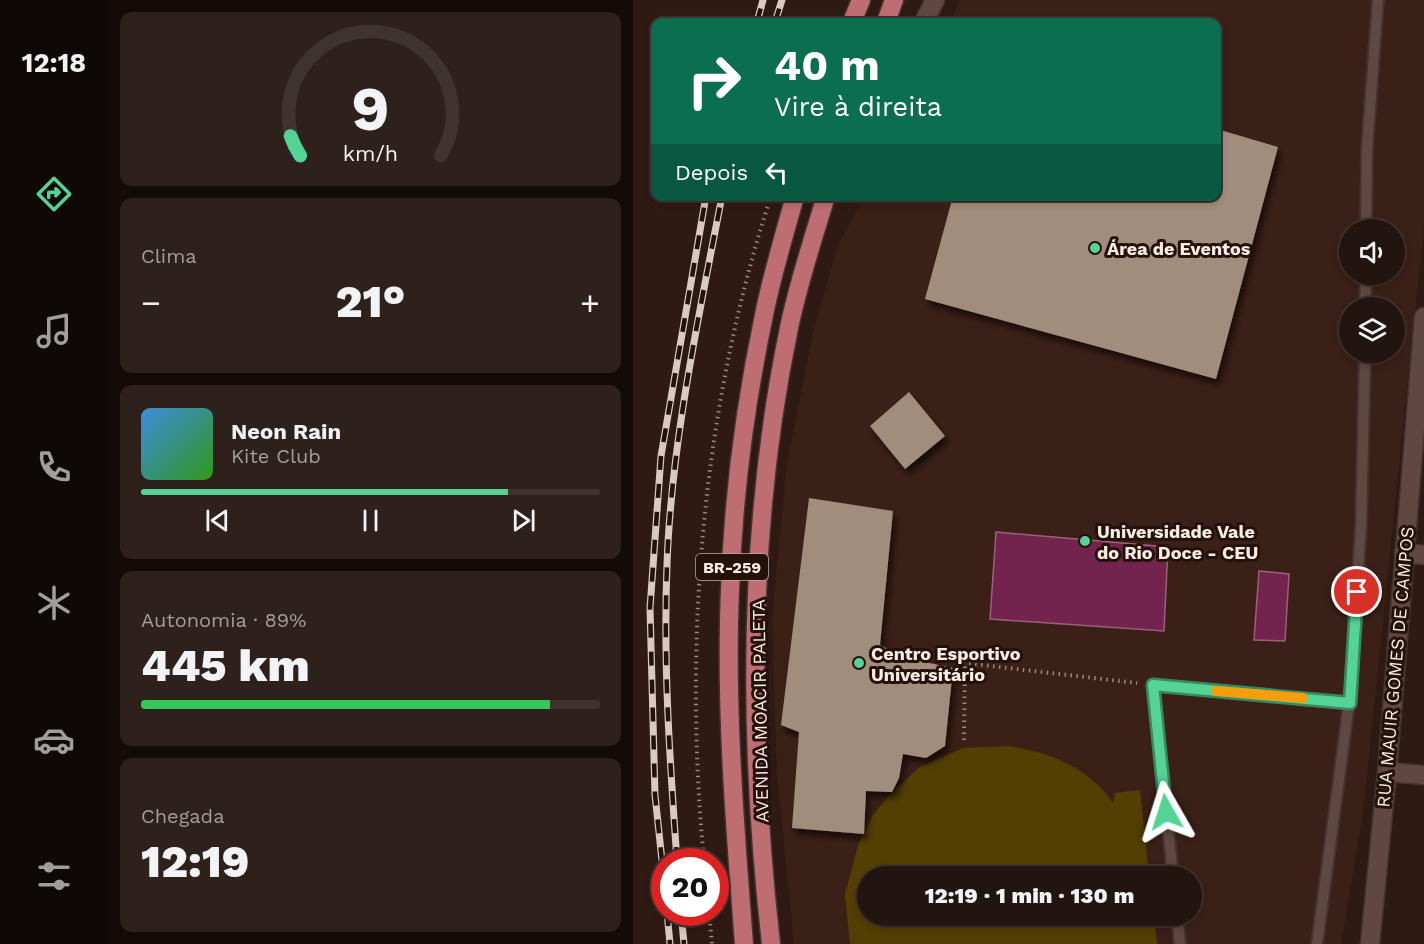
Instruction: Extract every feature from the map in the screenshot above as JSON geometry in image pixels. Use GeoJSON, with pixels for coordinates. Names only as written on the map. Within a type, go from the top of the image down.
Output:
{"type":"FeatureCollection","features":[{"type":"Feature","properties":{"kind":"main road"},"geometry":{"type":"LineString","coordinates":[[854,18],[861,0]]}},
{"type":"Feature","properties":{"kind":"main road"},"geometry":{"type":"LineString","coordinates":[[887,18],[894,0]]}},
{"type":"Feature","properties":{"kind":"main road","name":"AVENIDA MOACIR PALETA"},"geometry":{"type":"LineString","coordinates":[[744,944],[731,755],[728,673],[730,588],[739,472],[764,316],[794,201]]}},
{"type":"Feature","properties":{"kind":"main road","name":"AVENIDA MOACIR PALETA"},"geometry":{"type":"LineString","coordinates":[[771,944],[757,764],[760,538],[771,438],[789,327],[825,201]]}},
{"type":"Feature","properties":{"kind":"street"},"geometry":{"type":"LineString","coordinates":[[926,18],[935,0]]}},
{"type":"Feature","properties":{"kind":"street","name":"RUA MAUIR GOMES DE CAMPOS"},"geometry":{"type":"LineString","coordinates":[[1370,944],[1422,368],[1424,317]]}},
{"type":"Feature","properties":{"kind":"street"},"geometry":{"type":"LineString","coordinates":[[1404,553],[1424,555]]}},
{"type":"Feature","properties":{"kind":"street"},"geometry":{"type":"LineString","coordinates":[[1387,772],[1424,775]]}},
{"type":"Feature","properties":{"kind":"lane"},"geometry":{"type":"LineString","coordinates":[[1366,219],[1367,149],[1378,0]]}},
{"type":"Feature","properties":{"kind":"lane"},"geometry":{"type":"LineString","coordinates":[[1317,944],[1350,703],[1361,526],[1365,363]]}},
{"type":"Feature","properties":{"kind":"lane"},"geometry":{"type":"LineString","coordinates":[[1172,866],[1153,685],[1350,703]]}},
{"type":"Feature","properties":{"kind":"lane"},"geometry":{"type":"LineString","coordinates":[[1178,926],[1180,944]]}},
{"type":"Feature","properties":{"kind":"path"},"geometry":{"type":"LineString","coordinates":[[944,648],[966,663],[1153,685]]}},
{"type":"Feature","properties":{"kind":"path"},"geometry":{"type":"LineString","coordinates":[[964,740],[966,663]]}},
{"type":"Feature","properties":{"kind":"path"},"geometry":{"type":"LineString","coordinates":[[710,926],[712,944]]}},
{"type":"Feature","properties":{"kind":"shaded area","name":"Universidade Vale do Rio Doce - CEU"},"geometry":{"type":"Polygon","coordinates":[[[960,0],[1424,0],[1424,226],[1363,812],[1341,944],[794,944],[777,774],[772,619],[787,464],[813,332],[839,242],[863,201],[1221,201],[1221,18],[952,18],[960,0]]]}},
{"type":"Feature","properties":{"kind":"shaded area"},"geometry":{"type":"Polygon","coordinates":[[[996,532],[1168,547],[1164,631],[990,619],[996,532]]]}},
{"type":"Feature","properties":{"kind":"shaded area"},"geometry":{"type":"Polygon","coordinates":[[[1259,571],[1289,574],[1285,641],[1254,640],[1259,571]]]}},
{"type":"Feature","properties":{"kind":"shaded area"},"geometry":{"type":"Polygon","coordinates":[[[1008,746],[1052,757],[1067,763],[1092,780],[1113,803],[1115,793],[1140,790],[1148,866],[857,866],[857,926],[1155,926],[1157,944],[850,944],[845,894],[859,842],[873,815],[892,792],[920,767],[963,748],[1008,746]]]}},
{"type":"Feature","properties":{"kind":"building","name":"Área de Eventos"},"geometry":{"type":"Polygon","coordinates":[[[1221,130],[1278,147],[1216,379],[925,299],[952,201],[1221,201],[1221,130]]]}},
{"type":"Feature","properties":{"kind":"building"},"geometry":{"type":"Polygon","coordinates":[[[909,392],[945,436],[905,469],[870,426],[909,392]]]}},
{"type":"Feature","properties":{"kind":"building","name":"Centro Esportivo Universitário"},"geometry":{"type":"Polygon","coordinates":[[[809,498],[893,511],[880,645],[906,658],[953,668],[945,746],[926,758],[903,754],[899,778],[892,792],[866,791],[864,834],[792,828],[799,732],[781,725],[809,498]]]}},
{"type":"Feature","properties":{"kind":"railway"},"geometry":{"type":"LineString","coordinates":[[758,18],[763,0]]}},
{"type":"Feature","properties":{"kind":"railway"},"geometry":{"type":"LineString","coordinates":[[776,18],[782,0]]}},
{"type":"Feature","properties":{"kind":"railway"},"geometry":{"type":"LineString","coordinates":[[661,848],[655,795],[650,608],[661,456],[705,201]]}},
{"type":"Feature","properties":{"kind":"railway"},"geometry":{"type":"LineString","coordinates":[[676,848],[667,676],[666,602],[670,519],[687,380],[721,201]]}},
{"type":"Feature","properties":{"kind":"railway"},"geometry":{"type":"LineString","coordinates":[[668,926],[670,944]]}},
{"type":"Feature","properties":{"kind":"railway"},"geometry":{"type":"LineString","coordinates":[[682,926],[684,944]]}},
{"type":"Feature","properties":{"kind":"slow traffic"},"geometry":{"type":"LineString","coordinates":[[1216,691],[1303,698]]}},
{"type":"Feature","properties":{"kind":"place","name":"Área de Eventos"},"geometry":{"type":"Point","coordinates":[1095,248]}},
{"type":"Feature","properties":{"kind":"place","name":"Universidade Vale do Rio Doce - CEU"},"geometry":{"type":"Point","coordinates":[1085,541]}},
{"type":"Feature","properties":{"kind":"place","name":"Centro Esportivo Universitário"},"geometry":{"type":"Point","coordinates":[859,663]}},
{"type":"Feature","properties":{"kind":"route"},"geometry":{"type":"LineString","coordinates":[[1166,812],[1153,685],[1350,703],[1357,592]]}}]}
